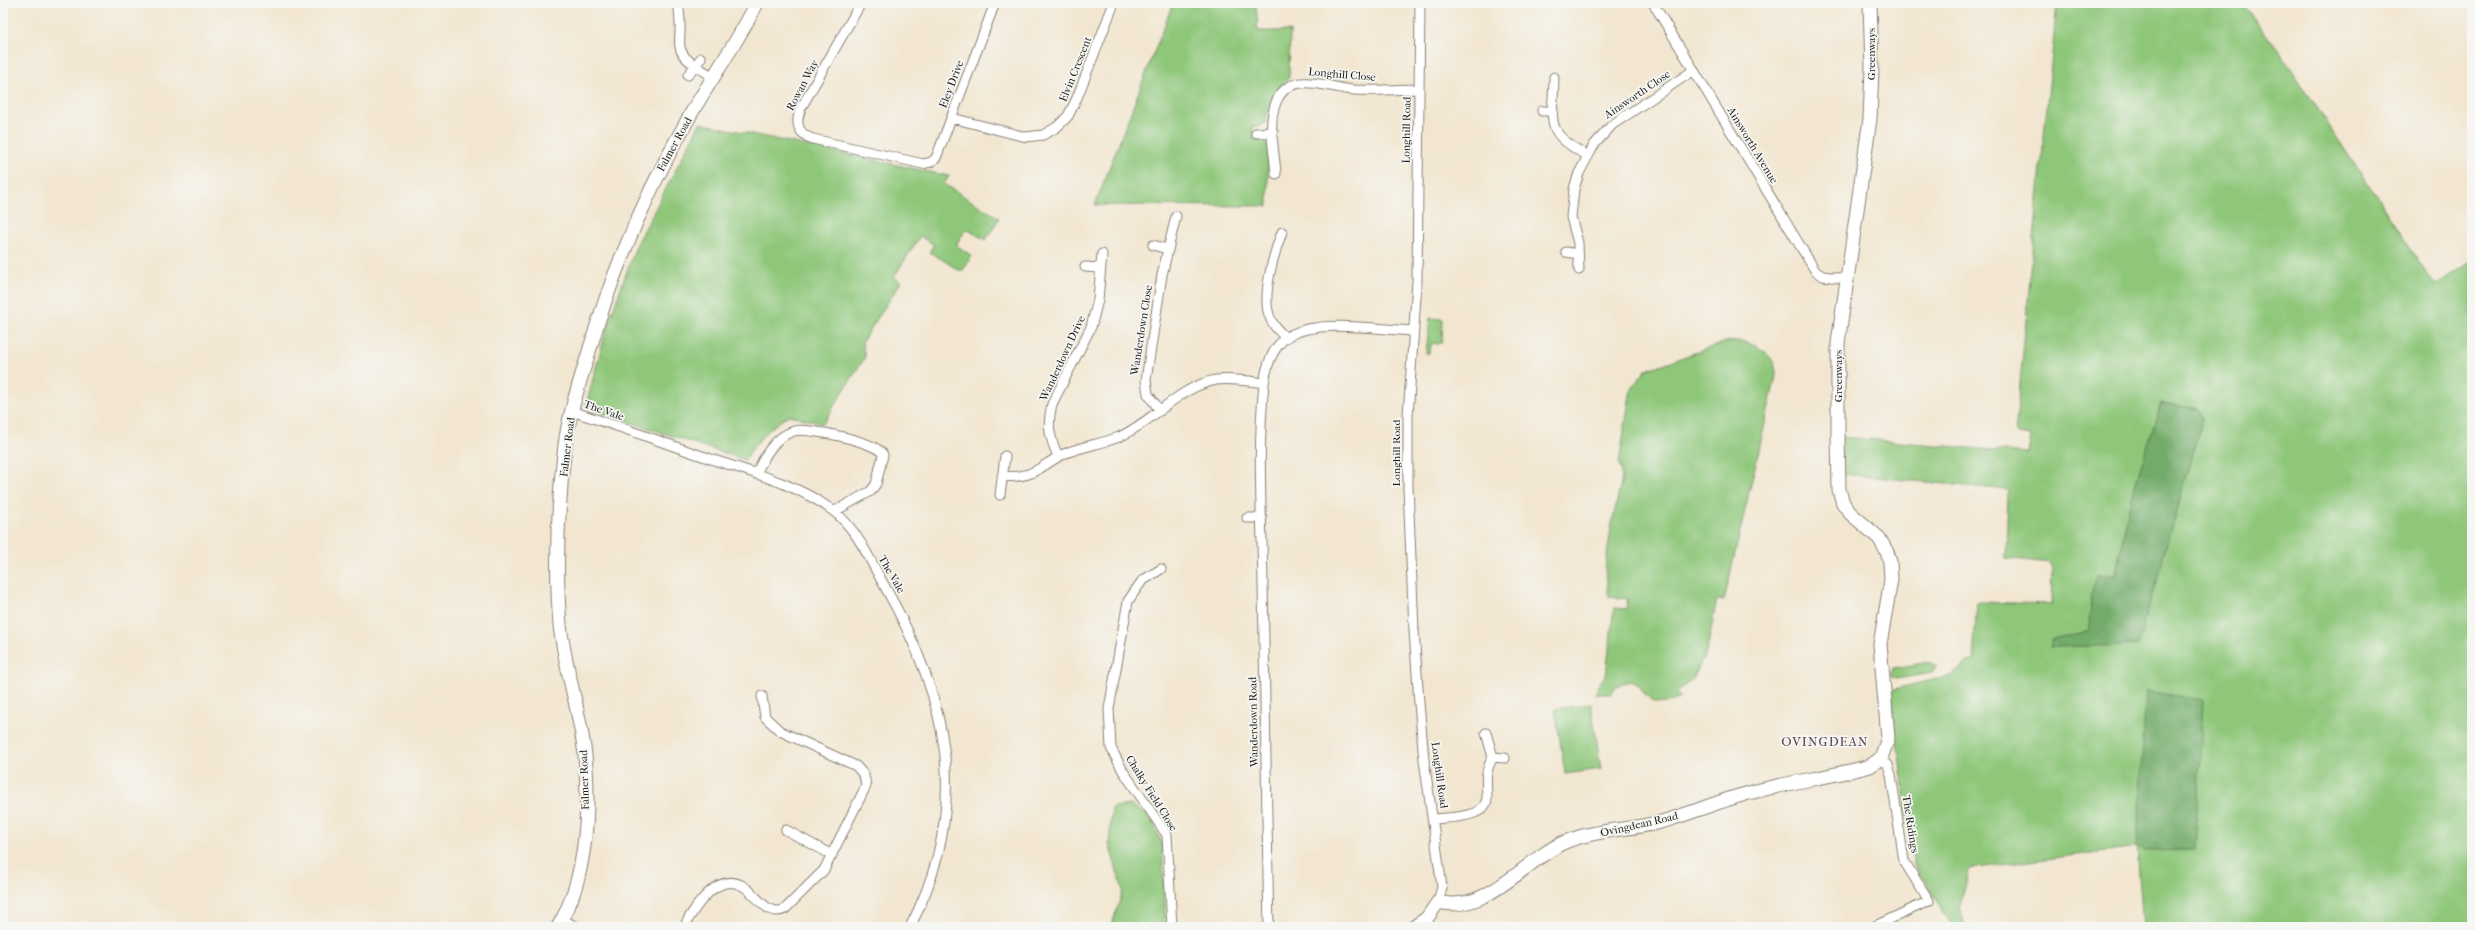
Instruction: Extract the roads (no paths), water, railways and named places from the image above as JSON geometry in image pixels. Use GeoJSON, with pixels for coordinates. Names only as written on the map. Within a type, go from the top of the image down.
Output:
{"type":"FeatureCollection","features":[{"type":"Feature","properties":{"kind":"street"},"geometry":{"type":"LineString","coordinates":[[678,3],[679,47],[686,60],[714,77]]}},
{"type":"Feature","properties":{"kind":"street","name":"Falmer Road"},"geometry":{"type":"LineString","coordinates":[[564,925],[582,856],[585,820],[584,754],[565,658],[557,574],[566,444],[571,411],[607,291],[638,216],[674,145],[757,3]]}},
{"type":"Feature","properties":{"kind":"street","name":"Rowan Way"},"geometry":{"type":"LineString","coordinates":[[861,3],[801,108],[797,121],[798,128],[804,135],[813,139],[921,164]]}},
{"type":"Feature","properties":{"kind":"street","name":"Eley Drive"},"geometry":{"type":"LineString","coordinates":[[921,164],[929,163],[936,158],[995,3]]}},
{"type":"Feature","properties":{"kind":"street","name":"Elvin Crescent"},"geometry":{"type":"LineString","coordinates":[[952,118],[1026,137],[1043,135],[1057,127],[1068,116],[1077,98],[1114,3]]}},
{"type":"Feature","properties":{"kind":"street","name":"Longhill Road"},"geometry":{"type":"LineString","coordinates":[[1420,3],[1417,281],[1408,423],[1411,582],[1424,760],[1434,819],[1442,887],[1438,902]]}},
{"type":"Feature","properties":{"kind":"street","name":"Ainsworth Avenue"},"geometry":{"type":"LineString","coordinates":[[1653,3],[1816,272],[1823,276],[1848,279]]}},
{"type":"Feature","properties":{"kind":"street","name":"Greenways"},"geometry":{"type":"LineString","coordinates":[[1870,3],[1872,68],[1870,119],[1838,343],[1839,490],[1843,503],[1850,513],[1883,543],[1890,562],[1891,580],[1880,644],[1888,731],[1887,745],[1881,758]]}},
{"type":"Feature","properties":{"kind":"street"},"geometry":{"type":"LineString","coordinates":[[688,76],[701,58]]}},
{"type":"Feature","properties":{"kind":"street","name":"Ainsworth Close"},"geometry":{"type":"LineString","coordinates":[[1579,270],[1578,254],[1572,226],[1572,201],[1577,178],[1588,156],[1606,129],[1694,70]]}},
{"type":"Feature","properties":{"kind":"street"},"geometry":{"type":"LineString","coordinates":[[1554,77],[1553,127],[1557,135],[1588,156]]}},
{"type":"Feature","properties":{"kind":"street","name":"Longhill Close"},"geometry":{"type":"LineString","coordinates":[[1276,174],[1272,115],[1276,103],[1282,94],[1296,84],[1317,82],[1353,90],[1419,89]]}},
{"type":"Feature","properties":{"kind":"street"},"geometry":{"type":"LineString","coordinates":[[1542,111],[1553,111]]}},
{"type":"Feature","properties":{"kind":"street"},"geometry":{"type":"LineString","coordinates":[[1256,133],[1273,132]]}},
{"type":"Feature","properties":{"kind":"street","name":"Wanderdown Close"},"geometry":{"type":"LineString","coordinates":[[1160,410],[1148,394],[1146,380],[1167,249],[1176,216]]}},
{"type":"Feature","properties":{"kind":"street"},"geometry":{"type":"LineString","coordinates":[[1282,232],[1275,250],[1267,303],[1271,320],[1286,338]]}},
{"type":"Feature","properties":{"kind":"street"},"geometry":{"type":"LineString","coordinates":[[1153,245],[1167,249]]}},
{"type":"Feature","properties":{"kind":"street"},"geometry":{"type":"LineString","coordinates":[[1566,252],[1578,254]]}},
{"type":"Feature","properties":{"kind":"street","name":"Wanderdown Drive"},"geometry":{"type":"LineString","coordinates":[[1058,456],[1049,436],[1049,416],[1052,404],[1091,327],[1098,300],[1102,254]]}},
{"type":"Feature","properties":{"kind":"street"},"geometry":{"type":"LineString","coordinates":[[1085,267],[1100,268]]}},
{"type":"Feature","properties":{"kind":"street","name":"Wanderdown Road"},"geometry":{"type":"LineString","coordinates":[[1269,927],[1262,518],[1264,383],[1270,360],[1276,348],[1286,338],[1299,330],[1316,326],[1413,332]]}},
{"type":"Feature","properties":{"kind":"street"},"geometry":{"type":"LineString","coordinates":[[1002,476],[1029,475],[1058,456],[1118,437],[1142,424],[1189,390],[1209,382],[1227,380],[1264,383]]}},
{"type":"Feature","properties":{"kind":"street","name":"The Vale"},"geometry":{"type":"LineString","coordinates":[[571,411],[756,474],[806,495],[834,511],[851,529],[901,615],[924,666],[941,722],[947,784],[943,831],[934,869],[910,927]]}},
{"type":"Feature","properties":{"kind":"street"},"geometry":{"type":"LineString","coordinates":[[756,474],[772,446],[783,436],[796,430],[866,442],[881,450],[883,455],[876,484],[872,490],[834,511]]}},
{"type":"Feature","properties":{"kind":"street"},"geometry":{"type":"LineString","coordinates":[[1000,495],[1005,456]]}},
{"type":"Feature","properties":{"kind":"street"},"geometry":{"type":"LineString","coordinates":[[1247,518],[1262,518]]}},
{"type":"Feature","properties":{"kind":"street","name":"Chalky Field Close"},"geometry":{"type":"LineString","coordinates":[[1161,570],[1142,581],[1128,601],[1109,709],[1110,748],[1123,771],[1167,836],[1172,927]]}},
{"type":"Feature","properties":{"kind":"street"},"geometry":{"type":"LineString","coordinates":[[684,927],[689,917],[709,892],[728,883],[745,887],[773,911],[780,912],[786,909],[824,870],[866,786],[864,775],[856,766],[780,731],[765,717],[762,696]]}},
{"type":"Feature","properties":{"kind":"street"},"geometry":{"type":"LineString","coordinates":[[1434,819],[1475,813],[1483,809],[1487,800],[1485,776],[1493,757],[1486,733]]}},
{"type":"Feature","properties":{"kind":"street"},"geometry":{"type":"LineString","coordinates":[[1493,757],[1504,758]]}},
{"type":"Feature","properties":{"kind":"street","name":"Ovingdean Road"},"geometry":{"type":"LineString","coordinates":[[1438,902],[1457,904],[1498,890],[1551,849],[1578,837],[1657,822],[1748,793],[1870,766],[1881,758]]}},
{"type":"Feature","properties":{"kind":"street","name":"The Ridings"},"geometry":{"type":"LineString","coordinates":[[1873,927],[1929,901],[1904,861],[1891,775],[1888,766],[1881,758]]}},
{"type":"Feature","properties":{"kind":"street"},"geometry":{"type":"LineString","coordinates":[[786,830],[832,854]]}},
{"type":"Feature","properties":{"kind":"street"},"geometry":{"type":"LineString","coordinates":[[1414,927],[1426,918],[1438,902]]}},
{"type":"Feature","properties":{"kind":"district","name":"OVINGDEAN"},"geometry":{"type":"Point","coordinates":[1825,741]}}]}
